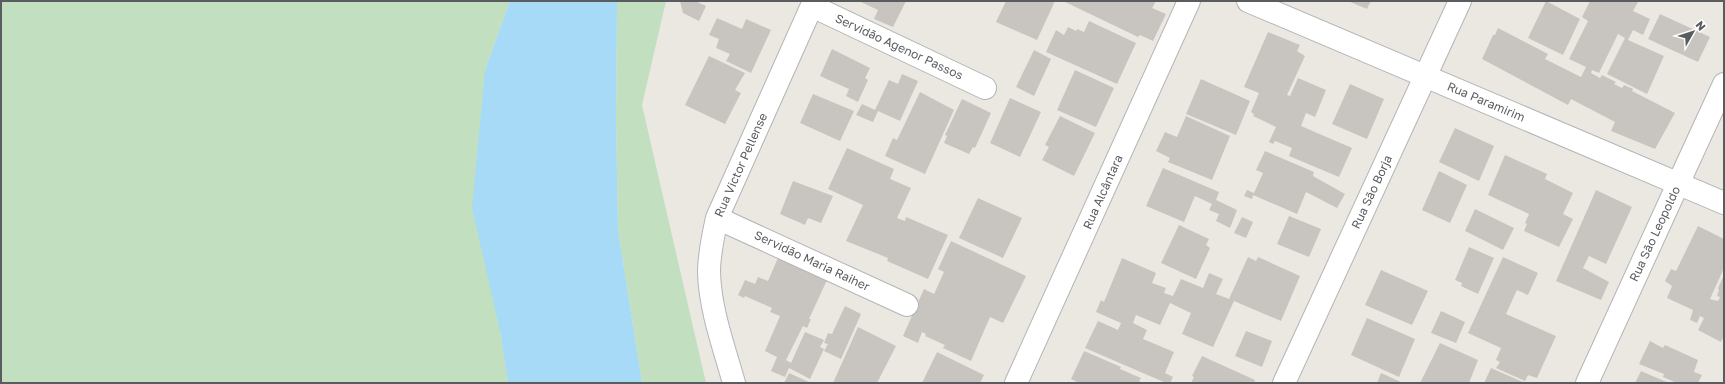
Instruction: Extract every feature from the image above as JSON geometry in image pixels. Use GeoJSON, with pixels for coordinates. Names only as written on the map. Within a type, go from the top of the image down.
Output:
{"type":"FeatureCollection","features":[{"type":"Feature","properties":{"kind":"street","name":"Rua Alcântara"},"geometry":{"type":"LineString","coordinates":[[1016,383],[1189,1]]}},
{"type":"Feature","properties":{"kind":"street","name":"Rua Paramirim"},"geometry":{"type":"LineString","coordinates":[[1248,1],[1724,203]]}},
{"type":"Feature","properties":{"kind":"street","name":"Rua São Borja"},"geometry":{"type":"LineString","coordinates":[[1284,383],[1460,1]]}},
{"type":"Feature","properties":{"kind":"street","name":"Servidão Agenor Passos"},"geometry":{"type":"LineString","coordinates":[[813,4],[985,88]]}},
{"type":"Feature","properties":{"kind":"street","name":"Rua Victor Pellense"},"geometry":{"type":"LineString","coordinates":[[734,383],[713,306],[709,273],[710,247],[717,218],[813,4]]}},
{"type":"Feature","properties":{"kind":"street","name":"Rua São Leopoldo"},"geometry":{"type":"LineString","coordinates":[[1587,383],[1724,84]]}},
{"type":"Feature","properties":{"kind":"street","name":"Servidão Maria Raiher"},"geometry":{"type":"LineString","coordinates":[[717,218],[907,305]]}},
{"type":"Feature","properties":{"kind":"green space"},"geometry":{"type":"Polygon","coordinates":[[[1,1],[510,1],[485,70],[500,331],[508,383],[1,383],[1,1]]]}},
{"type":"Feature","properties":{"kind":"green space"},"geometry":{"type":"Polygon","coordinates":[[[617,1],[666,1],[642,105],[706,383],[642,383],[618,230],[616,121],[617,1]]]}},
{"type":"Feature","properties":{"kind":"water"},"geometry":{"type":"Polygon","coordinates":[[[510,1],[617,1],[616,121],[618,230],[642,383],[508,383],[500,331],[472,208],[485,70],[510,1]]]}},
{"type":"Feature","properties":{"kind":"building"},"geometry":{"type":"Polygon","coordinates":[[[680,1],[695,1],[706,6],[699,21],[683,13],[680,1]]]}},
{"type":"Feature","properties":{"kind":"building"},"geometry":{"type":"Polygon","coordinates":[[[859,1],[906,1],[893,27],[874,19],[878,10],[859,1]]]}},
{"type":"Feature","properties":{"kind":"building"},"geometry":{"type":"Polygon","coordinates":[[[1006,1],[1055,1],[1037,40],[996,22],[1006,1]]]}},
{"type":"Feature","properties":{"kind":"building"},"geometry":{"type":"Polygon","coordinates":[[[1063,1],[1156,1],[1152,8],[1166,14],[1153,41],[1140,35],[1138,37],[1063,1]]]}},
{"type":"Feature","properties":{"kind":"building"},"geometry":{"type":"Polygon","coordinates":[[[1348,1],[1371,1],[1367,9],[1348,1]]]}},
{"type":"Feature","properties":{"kind":"building"},"geometry":{"type":"Polygon","coordinates":[[[1546,1],[1580,19],[1563,55],[1528,38],[1546,1]]]}},
{"type":"Feature","properties":{"kind":"building"},"geometry":{"type":"Polygon","coordinates":[[[1590,1],[1636,1],[1638,2],[1633,11],[1650,19],[1643,35],[1633,30],[1628,40],[1664,56],[1647,94],[1607,74],[1625,38],[1618,34],[1599,73],[1592,70],[1591,73],[1600,78],[1602,75],[1616,82],[1614,84],[1622,88],[1624,85],[1633,89],[1632,91],[1675,113],[1655,149],[1611,131],[1615,122],[1571,99],[1568,105],[1482,59],[1493,35],[1495,35],[1498,28],[1548,54],[1545,59],[1581,77],[1586,67],[1569,59],[1588,21],[1582,17],[1590,1]]]}},
{"type":"Feature","properties":{"kind":"building"},"geometry":{"type":"Polygon","coordinates":[[[1660,14],[1710,37],[1698,62],[1648,39],[1660,14]]]}},
{"type":"Feature","properties":{"kind":"building"},"geometry":{"type":"Polygon","coordinates":[[[717,18],[742,29],[746,19],[771,30],[751,73],[726,61],[730,54],[716,48],[719,39],[709,35],[717,18]]]}},
{"type":"Feature","properties":{"kind":"building"},"geometry":{"type":"Polygon","coordinates":[[[1089,21],[1136,43],[1117,84],[1046,52],[1056,30],[1064,35],[1068,27],[1076,31],[1077,29],[1084,32],[1089,21]]]}},
{"type":"Feature","properties":{"kind":"building"},"geometry":{"type":"Polygon","coordinates":[[[1268,32],[1300,45],[1297,51],[1305,56],[1287,95],[1290,96],[1298,78],[1326,90],[1315,117],[1306,113],[1301,126],[1352,148],[1339,177],[1289,156],[1292,148],[1275,141],[1273,144],[1269,142],[1276,127],[1253,116],[1254,114],[1251,112],[1259,93],[1244,87],[1268,32]]]}},
{"type":"Feature","properties":{"kind":"building"},"geometry":{"type":"Polygon","coordinates":[[[832,49],[870,68],[865,78],[868,80],[858,102],[846,96],[849,89],[820,76],[832,49]]]}},
{"type":"Feature","properties":{"kind":"building"},"geometry":{"type":"Polygon","coordinates":[[[1034,50],[1051,59],[1034,96],[1016,87],[1034,50]]]}},
{"type":"Feature","properties":{"kind":"building"},"geometry":{"type":"Polygon","coordinates":[[[709,56],[745,73],[735,90],[741,93],[725,124],[685,105],[709,56]]]}},
{"type":"Feature","properties":{"kind":"building"},"geometry":{"type":"Polygon","coordinates":[[[1075,70],[1114,88],[1096,127],[1057,110],[1075,70]]]}},
{"type":"Feature","properties":{"kind":"building"},"geometry":{"type":"Polygon","coordinates":[[[902,74],[918,81],[900,121],[878,111],[873,122],[856,115],[862,104],[875,110],[889,80],[898,84],[902,74]]]}},
{"type":"Feature","properties":{"kind":"building"},"geometry":{"type":"Polygon","coordinates":[[[1201,79],[1250,101],[1236,135],[1186,114],[1201,79]]]}},
{"type":"Feature","properties":{"kind":"building"},"geometry":{"type":"Polygon","coordinates":[[[1350,84],[1384,99],[1367,139],[1332,124],[1350,84]]]}},
{"type":"Feature","properties":{"kind":"building"},"geometry":{"type":"Polygon","coordinates":[[[920,92],[954,110],[925,174],[885,156],[893,138],[897,140],[920,92]]]}},
{"type":"Feature","properties":{"kind":"building"},"geometry":{"type":"Polygon","coordinates":[[[813,94],[854,111],[840,141],[800,123],[813,94]]]}},
{"type":"Feature","properties":{"kind":"building"},"geometry":{"type":"Polygon","coordinates":[[[1010,98],[1041,112],[1020,157],[990,143],[1010,98]]]}},
{"type":"Feature","properties":{"kind":"building"},"geometry":{"type":"Polygon","coordinates":[[[962,99],[991,113],[975,148],[973,147],[969,154],[944,143],[947,136],[945,135],[962,99]]]}},
{"type":"Feature","properties":{"kind":"building"},"geometry":{"type":"Polygon","coordinates":[[[1060,116],[1095,133],[1074,176],[1042,160],[1049,147],[1045,145],[1060,116]]]}},
{"type":"Feature","properties":{"kind":"building"},"geometry":{"type":"Polygon","coordinates":[[[1186,116],[1230,136],[1212,180],[1168,162],[1170,158],[1156,151],[1165,132],[1177,137],[1186,116]]]}},
{"type":"Feature","properties":{"kind":"building"},"geometry":{"type":"Polygon","coordinates":[[[1455,128],[1494,146],[1479,181],[1439,162],[1455,128]]]}},
{"type":"Feature","properties":{"kind":"building"},"geometry":{"type":"Polygon","coordinates":[[[847,148],[894,169],[890,179],[911,188],[897,218],[905,221],[906,217],[948,235],[928,279],[887,261],[888,258],[846,241],[863,205],[828,189],[847,148]]]}},
{"type":"Feature","properties":{"kind":"building"},"geometry":{"type":"Polygon","coordinates":[[[1265,151],[1314,172],[1313,176],[1345,194],[1337,208],[1306,192],[1297,214],[1253,195],[1252,199],[1244,196],[1247,190],[1254,193],[1263,173],[1256,170],[1265,151]]]}},
{"type":"Feature","properties":{"kind":"building"},"geometry":{"type":"Polygon","coordinates":[[[1505,155],[1547,174],[1545,179],[1573,193],[1563,214],[1573,219],[1559,247],[1524,231],[1527,224],[1525,223],[1529,214],[1488,195],[1505,155]]]}},
{"type":"Feature","properties":{"kind":"building"},"geometry":{"type":"Polygon","coordinates":[[[1163,168],[1219,192],[1216,200],[1237,210],[1230,228],[1216,221],[1219,214],[1209,210],[1212,204],[1195,196],[1184,222],[1146,206],[1163,168]]]}},
{"type":"Feature","properties":{"kind":"building"},"geometry":{"type":"Polygon","coordinates":[[[1439,171],[1467,185],[1450,223],[1422,210],[1439,171]]]}},
{"type":"Feature","properties":{"kind":"building"},"geometry":{"type":"Polygon","coordinates":[[[793,181],[833,196],[821,223],[808,218],[805,225],[780,214],[793,181]]]}},
{"type":"Feature","properties":{"kind":"building"},"geometry":{"type":"Polygon","coordinates":[[[1596,190],[1632,207],[1606,264],[1589,256],[1583,268],[1609,282],[1601,300],[1556,281],[1596,190]]]}},
{"type":"Feature","properties":{"kind":"building"},"geometry":{"type":"Polygon","coordinates":[[[978,198],[1022,218],[1003,258],[959,238],[978,198]]]}},
{"type":"Feature","properties":{"kind":"building"},"geometry":{"type":"Polygon","coordinates":[[[1475,209],[1514,228],[1503,250],[1465,231],[1475,209]]]}},
{"type":"Feature","properties":{"kind":"building"},"geometry":{"type":"Polygon","coordinates":[[[1289,216],[1321,229],[1309,257],[1277,244],[1289,216]]]}},
{"type":"Feature","properties":{"kind":"building"},"geometry":{"type":"Polygon","coordinates":[[[1242,217],[1253,222],[1246,238],[1234,233],[1242,217]]]}},
{"type":"Feature","properties":{"kind":"building"},"geometry":{"type":"Polygon","coordinates":[[[1179,225],[1209,239],[1206,245],[1210,248],[1196,279],[1161,263],[1179,225]]]}},
{"type":"Feature","properties":{"kind":"building"},"geometry":{"type":"Polygon","coordinates":[[[1698,226],[1724,239],[1724,268],[1710,299],[1718,301],[1720,297],[1717,296],[1719,290],[1718,288],[1724,275],[1724,340],[1722,339],[1721,342],[1698,330],[1704,318],[1700,316],[1697,323],[1690,320],[1693,310],[1667,298],[1672,286],[1665,281],[1671,269],[1676,271],[1698,226]]]}},
{"type":"Feature","properties":{"kind":"building"},"geometry":{"type":"Polygon","coordinates":[[[951,241],[1026,276],[1003,323],[990,317],[971,361],[943,348],[945,345],[925,336],[926,334],[922,332],[918,343],[903,336],[924,289],[934,294],[944,272],[938,269],[951,241]]]}},
{"type":"Feature","properties":{"kind":"building"},"geometry":{"type":"Polygon","coordinates":[[[1469,247],[1494,258],[1478,294],[1461,286],[1462,283],[1455,280],[1469,247]]]}},
{"type":"Feature","properties":{"kind":"building"},"geometry":{"type":"Polygon","coordinates":[[[1248,257],[1256,261],[1258,257],[1300,276],[1281,321],[1234,301],[1213,347],[1182,334],[1191,313],[1170,303],[1160,325],[1136,315],[1133,323],[1147,330],[1143,339],[1174,352],[1165,373],[1173,377],[1170,383],[1166,383],[1085,348],[1098,321],[1118,330],[1121,323],[1096,312],[1101,300],[1104,302],[1122,258],[1156,273],[1152,283],[1166,288],[1164,293],[1173,296],[1181,279],[1203,288],[1209,273],[1223,279],[1216,294],[1229,299],[1248,257]]]}},
{"type":"Feature","properties":{"kind":"building"},"geometry":{"type":"Polygon","coordinates":[[[1503,257],[1538,273],[1528,295],[1517,290],[1506,314],[1556,336],[1537,378],[1528,375],[1525,381],[1496,368],[1500,362],[1496,360],[1501,348],[1468,333],[1503,257]]]}},
{"type":"Feature","properties":{"kind":"building"},"geometry":{"type":"Polygon","coordinates":[[[778,258],[827,280],[809,319],[811,319],[807,328],[803,326],[786,360],[791,363],[805,332],[824,340],[820,347],[824,349],[810,379],[789,368],[785,377],[771,371],[777,357],[765,351],[780,316],[770,312],[772,308],[745,296],[744,298],[738,295],[745,280],[755,284],[758,277],[768,281],[778,258]]]}},
{"type":"Feature","properties":{"kind":"building"},"geometry":{"type":"Polygon","coordinates":[[[1381,270],[1428,291],[1412,325],[1365,305],[1381,270]]]}},
{"type":"Feature","properties":{"kind":"building"},"geometry":{"type":"Polygon","coordinates":[[[845,306],[861,314],[841,359],[824,351],[828,344],[824,343],[828,333],[832,334],[845,306]]]}},
{"type":"Feature","properties":{"kind":"building"},"geometry":{"type":"Polygon","coordinates":[[[1441,311],[1465,322],[1456,343],[1431,333],[1441,311]]]}},
{"type":"Feature","properties":{"kind":"building"},"geometry":{"type":"Polygon","coordinates":[[[1367,318],[1415,339],[1399,377],[1351,355],[1367,318]]]}},
{"type":"Feature","properties":{"kind":"building"},"geometry":{"type":"Polygon","coordinates":[[[858,327],[896,346],[877,383],[833,383],[858,327]]]}},
{"type":"Feature","properties":{"kind":"building"},"geometry":{"type":"Polygon","coordinates":[[[1246,331],[1272,341],[1262,367],[1235,356],[1246,331]]]}},
{"type":"Feature","properties":{"kind":"building"},"geometry":{"type":"Polygon","coordinates":[[[1650,341],[1663,348],[1665,345],[1698,360],[1694,372],[1702,375],[1698,383],[1677,383],[1663,377],[1664,374],[1639,364],[1650,341]]]}},
{"type":"Feature","properties":{"kind":"building"},"geometry":{"type":"Polygon","coordinates":[[[1440,343],[1478,360],[1469,383],[1420,383],[1440,343]]]}},
{"type":"Feature","properties":{"kind":"building"},"geometry":{"type":"Polygon","coordinates":[[[1084,351],[1121,367],[1120,369],[1141,378],[1139,381],[1143,383],[1079,383],[1071,379],[1084,351]]]}},
{"type":"Feature","properties":{"kind":"building"},"geometry":{"type":"Polygon","coordinates":[[[937,352],[984,375],[980,383],[922,383],[937,352]]]}},
{"type":"Feature","properties":{"kind":"building"},"geometry":{"type":"Polygon","coordinates":[[[1202,356],[1255,380],[1254,383],[1191,383],[1194,377],[1192,376],[1202,356]]]}},
{"type":"Feature","properties":{"kind":"building"},"geometry":{"type":"Polygon","coordinates":[[[1491,368],[1525,383],[1484,383],[1491,368]]]}},
{"type":"Feature","properties":{"kind":"building"},"geometry":{"type":"Polygon","coordinates":[[[1641,371],[1669,383],[1635,383],[1641,371]]]}},
{"type":"Feature","properties":{"kind":"building"},"geometry":{"type":"Polygon","coordinates":[[[789,373],[811,383],[784,383],[789,373]]]}},
{"type":"Feature","properties":{"kind":"building"},"geometry":{"type":"Polygon","coordinates":[[[1381,373],[1403,383],[1377,383],[1381,373]]]}}]}
